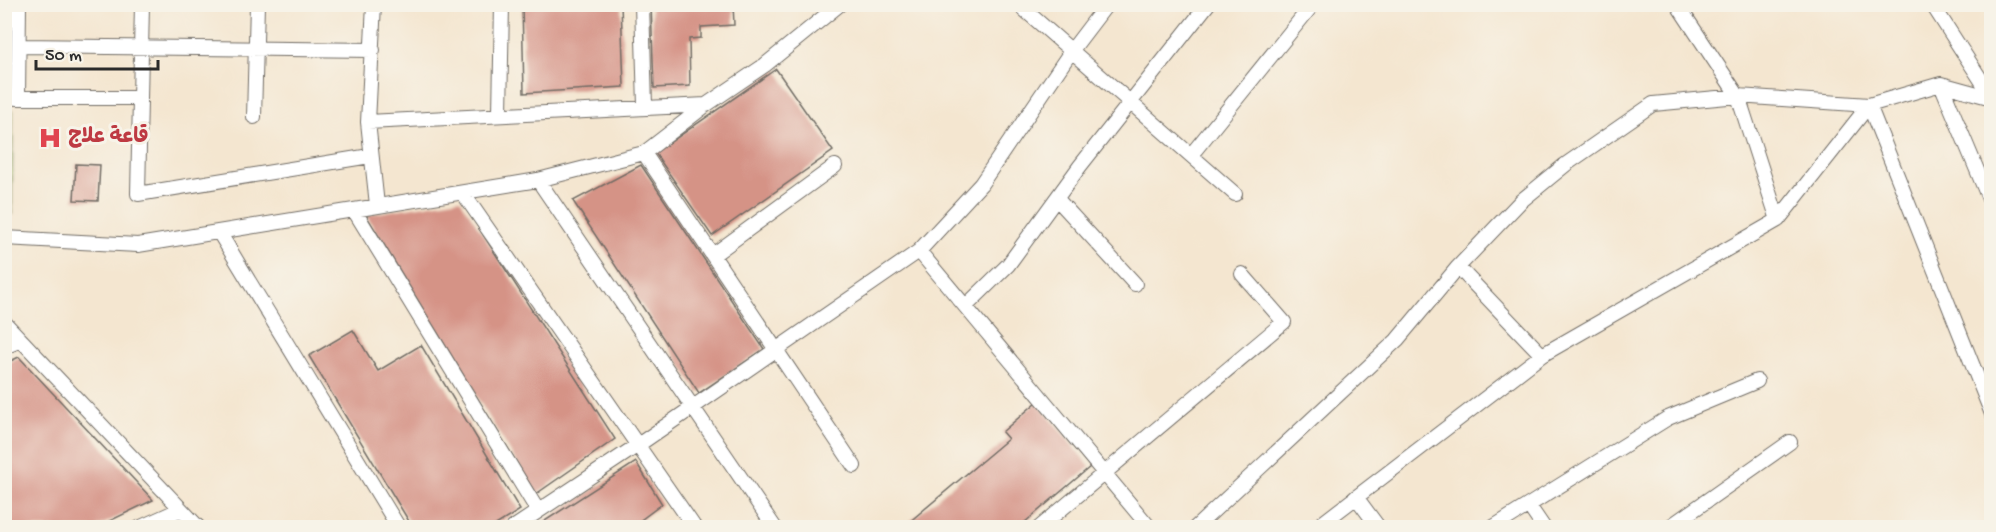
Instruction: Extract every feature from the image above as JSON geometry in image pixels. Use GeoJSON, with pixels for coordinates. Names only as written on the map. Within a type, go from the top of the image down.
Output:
{"type":"FeatureCollection","features":[{"type":"Feature","properties":{"kind":"street"},"geometry":{"type":"LineString","coordinates":[[20,4],[19,46],[11,98],[140,98]]}},
{"type":"Feature","properties":{"kind":"street"},"geometry":{"type":"LineString","coordinates":[[142,4],[138,194],[370,156]]}},
{"type":"Feature","properties":{"kind":"street"},"geometry":{"type":"LineString","coordinates":[[254,117],[257,4]]}},
{"type":"Feature","properties":{"kind":"street"},"geometry":{"type":"LineString","coordinates":[[374,4],[368,122],[376,205]]}},
{"type":"Feature","properties":{"kind":"street"},"geometry":{"type":"LineString","coordinates":[[500,113],[502,4]]}},
{"type":"Feature","properties":{"kind":"street"},"geometry":{"type":"LineString","coordinates":[[642,4],[645,106]]}},
{"type":"Feature","properties":{"kind":"street"},"geometry":{"type":"LineString","coordinates":[[4,238],[138,245],[538,180],[644,153],[706,105],[765,66],[840,4]]}},
{"type":"Feature","properties":{"kind":"street"},"geometry":{"type":"LineString","coordinates":[[513,528],[638,445],[919,251],[981,183],[1072,50],[1107,4]]}},
{"type":"Feature","properties":{"kind":"street"},"geometry":{"type":"LineString","coordinates":[[966,306],[1008,265],[1208,4]]}},
{"type":"Feature","properties":{"kind":"street"},"geometry":{"type":"LineString","coordinates":[[1191,155],[1313,4]]}},
{"type":"Feature","properties":{"kind":"street"},"geometry":{"type":"LineString","coordinates":[[1677,4],[1738,96],[1778,220]]}},
{"type":"Feature","properties":{"kind":"street"},"geometry":{"type":"LineString","coordinates":[[1932,4],[1992,98]]}},
{"type":"Feature","properties":{"kind":"street"},"geometry":{"type":"LineString","coordinates":[[1022,6],[1235,194]]}},
{"type":"Feature","properties":{"kind":"street"},"geometry":{"type":"LineString","coordinates":[[19,46],[141,45],[373,50]]}},
{"type":"Feature","properties":{"kind":"street"},"geometry":{"type":"LineString","coordinates":[[1195,528],[1397,340],[1458,267],[1521,201],[1564,165],[1653,104],[1738,96],[1869,105],[1941,84],[1992,98]]}},
{"type":"Feature","properties":{"kind":"street"},"geometry":{"type":"LineString","coordinates":[[1941,84],[1992,206]]}},
{"type":"Feature","properties":{"kind":"street"},"geometry":{"type":"LineString","coordinates":[[368,122],[500,113],[706,105]]}},
{"type":"Feature","properties":{"kind":"street"},"geometry":{"type":"LineString","coordinates":[[1316,528],[1542,355],[1778,220],[1869,105]]}},
{"type":"Feature","properties":{"kind":"street"},"geometry":{"type":"LineString","coordinates":[[1869,105],[1992,414]]}},
{"type":"Feature","properties":{"kind":"street"},"geometry":{"type":"LineString","coordinates":[[644,153],[854,466]]}},
{"type":"Feature","properties":{"kind":"street"},"geometry":{"type":"LineString","coordinates":[[713,255],[835,166]]}},
{"type":"Feature","properties":{"kind":"street"},"geometry":{"type":"LineString","coordinates":[[538,180],[776,528]]}},
{"type":"Feature","properties":{"kind":"street"},"geometry":{"type":"LineString","coordinates":[[463,193],[695,528]]}},
{"type":"Feature","properties":{"kind":"street"},"geometry":{"type":"LineString","coordinates":[[1057,199],[1136,284]]}},
{"type":"Feature","properties":{"kind":"street"},"geometry":{"type":"LineString","coordinates":[[354,210],[538,511]]}},
{"type":"Feature","properties":{"kind":"street"},"geometry":{"type":"LineString","coordinates":[[219,232],[399,528]]}},
{"type":"Feature","properties":{"kind":"street"},"geometry":{"type":"LineString","coordinates":[[919,251],[1149,528]]}},
{"type":"Feature","properties":{"kind":"street"},"geometry":{"type":"LineString","coordinates":[[1458,267],[1542,355]]}},
{"type":"Feature","properties":{"kind":"street"},"geometry":{"type":"LineString","coordinates":[[1039,528],[1284,322],[1242,274]]}},
{"type":"Feature","properties":{"kind":"street"},"geometry":{"type":"LineString","coordinates":[[4,322],[199,528]]}},
{"type":"Feature","properties":{"kind":"street"},"geometry":{"type":"LineString","coordinates":[[4,347],[21,340]]}},
{"type":"Feature","properties":{"kind":"street"},"geometry":{"type":"LineString","coordinates":[[1492,528],[1668,417],[1757,381]]}},
{"type":"Feature","properties":{"kind":"street"},"geometry":{"type":"LineString","coordinates":[[1668,528],[1790,442]]}},
{"type":"Feature","properties":{"kind":"street"},"geometry":{"type":"LineString","coordinates":[[1356,497],[1379,528]]}},
{"type":"Feature","properties":{"kind":"street"},"geometry":{"type":"LineString","coordinates":[[1529,506],[1544,528]]}},
{"type":"Feature","properties":{"kind":"street"},"geometry":{"type":"LineString","coordinates":[[139,528],[181,509]]}},
{"type":"Feature","properties":{"kind":"green space"},"geometry":{"type":"Polygon","coordinates":[[[5,111],[13,111],[12,214],[5,214],[5,111]]]}},
{"type":"Feature","properties":{"kind":"building"},"geometry":{"type":"Polygon","coordinates":[[[522,4],[621,4],[624,87],[524,93],[522,4]]]}},
{"type":"Feature","properties":{"kind":"building"},"geometry":{"type":"Polygon","coordinates":[[[651,4],[733,4],[734,25],[701,27],[701,38],[689,39],[690,86],[654,88],[651,4]]]}},
{"type":"Feature","properties":{"kind":"building"},"geometry":{"type":"Polygon","coordinates":[[[776,69],[833,151],[712,236],[655,153],[776,69]]]}},
{"type":"Feature","properties":{"kind":"building"},"geometry":{"type":"Polygon","coordinates":[[[76,164],[100,165],[98,201],[74,200],[76,164]]]}},
{"type":"Feature","properties":{"kind":"building"},"geometry":{"type":"Polygon","coordinates":[[[641,165],[764,349],[699,393],[573,201],[641,165]]]}},
{"type":"Feature","properties":{"kind":"building"},"geometry":{"type":"Polygon","coordinates":[[[460,199],[615,439],[536,494],[366,215],[460,199]]]}},
{"type":"Feature","properties":{"kind":"building"},"geometry":{"type":"Polygon","coordinates":[[[353,330],[378,371],[421,345],[520,510],[491,528],[413,528],[309,356],[353,330]]]}},
{"type":"Feature","properties":{"kind":"building"},"geometry":{"type":"Polygon","coordinates":[[[19,357],[153,500],[95,528],[4,528],[4,364],[19,357]]]}},
{"type":"Feature","properties":{"kind":"building"},"geometry":{"type":"Polygon","coordinates":[[[1037,402],[1090,467],[1018,528],[912,528],[908,523],[1008,439],[1002,432],[1037,402]]]}},
{"type":"Feature","properties":{"kind":"building"},"geometry":{"type":"Polygon","coordinates":[[[636,462],[662,504],[630,528],[534,528],[636,462]]]}},
{"type":"Feature","properties":{"kind":"place","name":"قاعة علاج"},"geometry":{"type":"Point","coordinates":[50,138]}}]}
